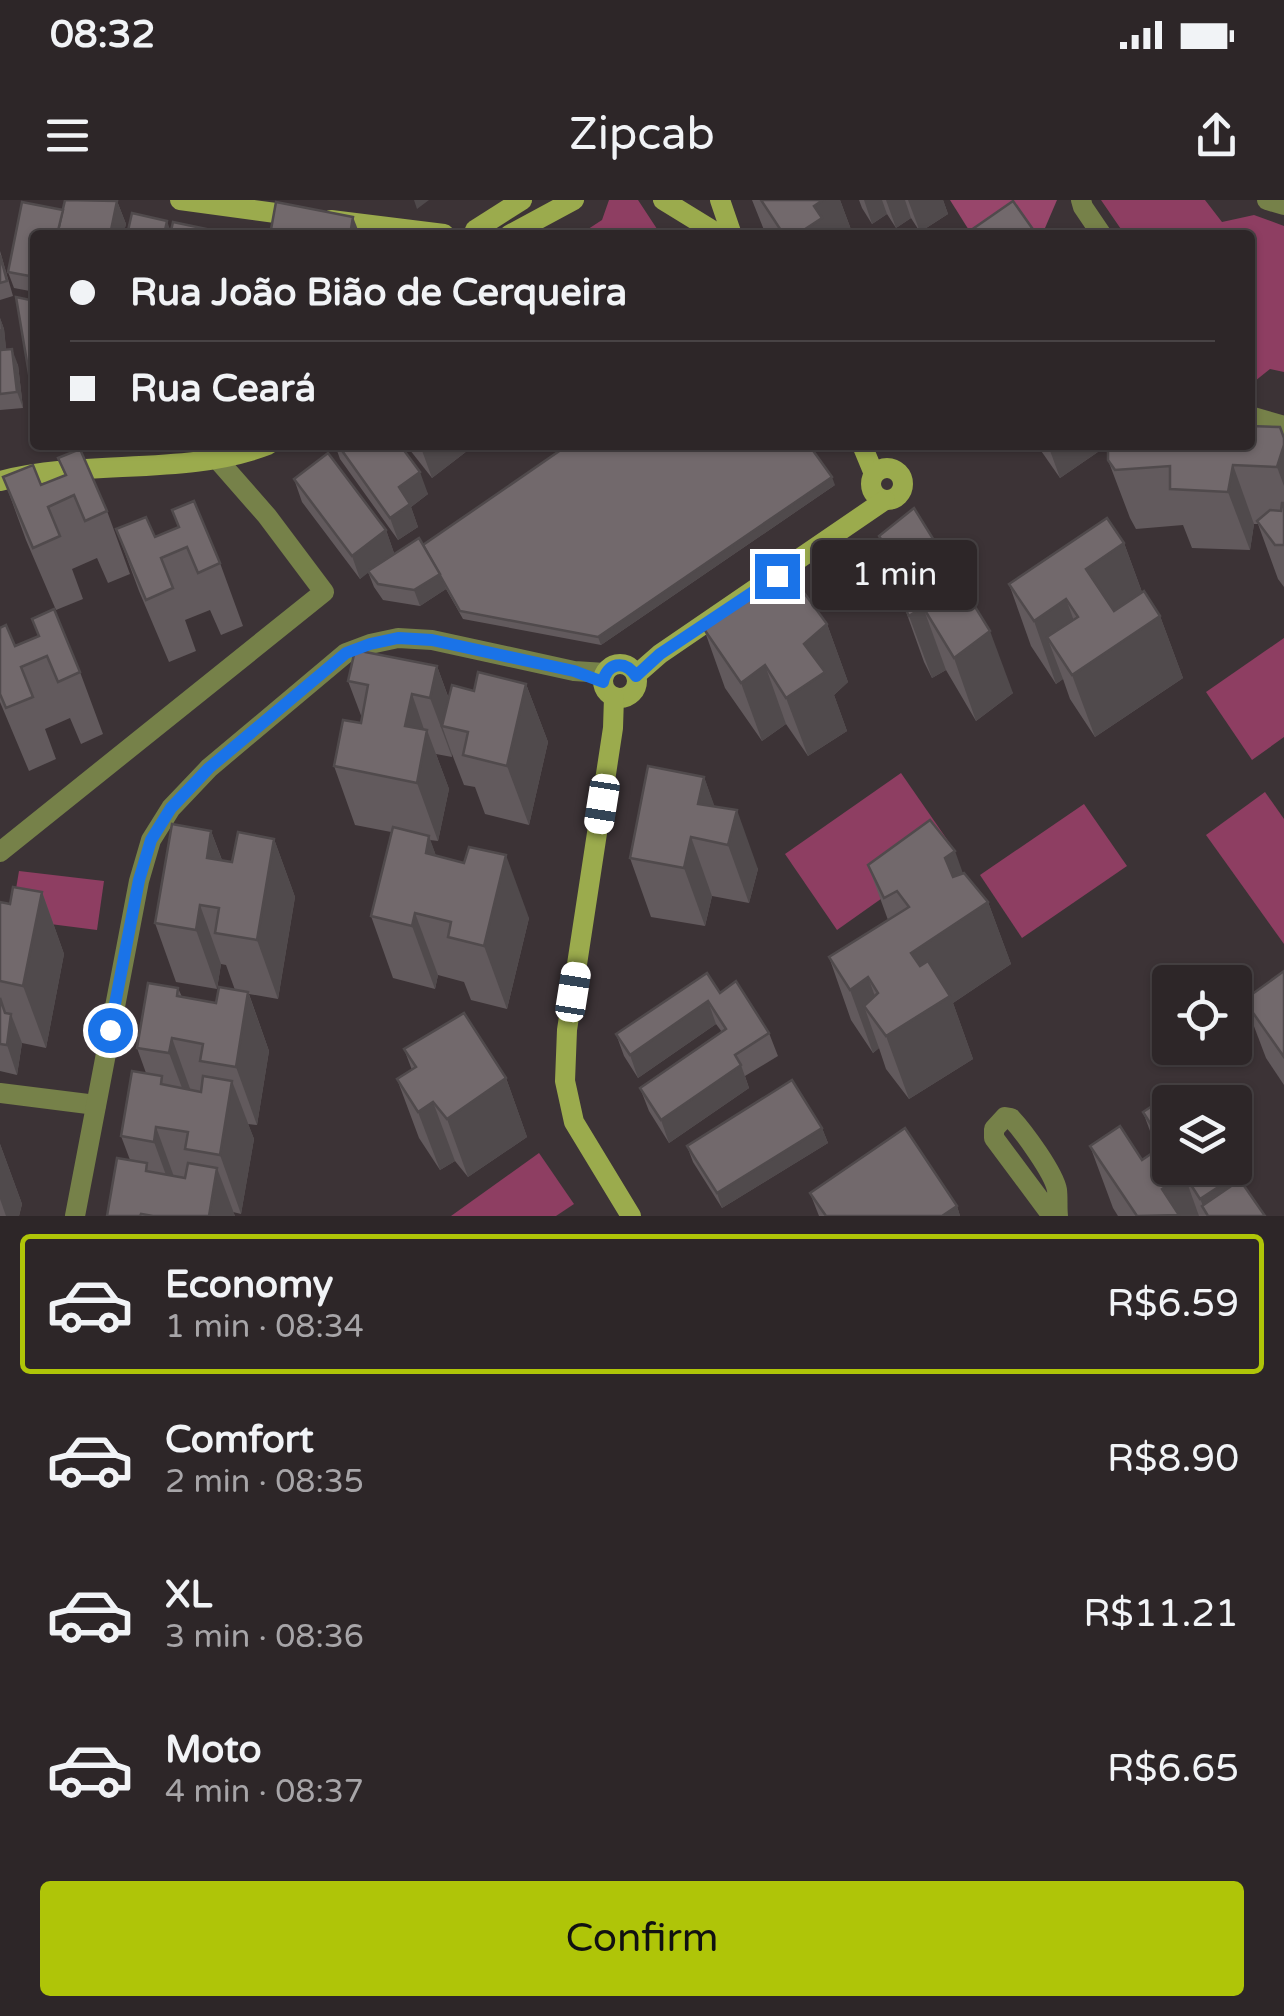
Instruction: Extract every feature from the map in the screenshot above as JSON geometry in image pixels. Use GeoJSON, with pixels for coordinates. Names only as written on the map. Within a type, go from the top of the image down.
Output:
{"type":"FeatureCollection","features":[{"type":"Feature","properties":{"kind":"street"},"geometry":{"type":"LineString","coordinates":[[180,200],[412,230]]}},
{"type":"Feature","properties":{"kind":"street"},"geometry":{"type":"LineString","coordinates":[[481,230],[522,200]]}},
{"type":"Feature","properties":{"kind":"street"},"geometry":{"type":"LineString","coordinates":[[517,230],[574,200]]}},
{"type":"Feature","properties":{"kind":"street"},"geometry":{"type":"LineString","coordinates":[[664,200],[712,230]]}},
{"type":"Feature","properties":{"kind":"street"},"geometry":{"type":"LineString","coordinates":[[720,200],[730,230]]}},
{"type":"Feature","properties":{"kind":"street"},"geometry":{"type":"LineString","coordinates":[[1081,200],[1099,230]]}},
{"type":"Feature","properties":{"kind":"street"},"geometry":{"type":"LineString","coordinates":[[1267,200],[1284,206]]}},
{"type":"Feature","properties":{"kind":"street"},"geometry":{"type":"LineString","coordinates":[[449,230],[464,226],[473,230]]}},
{"type":"Feature","properties":{"kind":"street"},"geometry":{"type":"LineString","coordinates":[[1255,417],[1284,426]]}},
{"type":"Feature","properties":{"kind":"street"},"geometry":{"type":"LineString","coordinates":[[0,482],[32,473],[217,460],[251,450]]}},
{"type":"Feature","properties":{"kind":"street"},"geometry":{"type":"LineString","coordinates":[[633,672],[858,519],[880,485],[865,450]]}},
{"type":"Feature","properties":{"kind":"street"},"geometry":{"type":"LineString","coordinates":[[0,852],[324,592],[267,516],[217,460]]}},
{"type":"Feature","properties":{"kind":"street"},"geometry":{"type":"LineString","coordinates":[[75,1216],[139,880],[151,840],[171,808],[209,768],[346,653],[398,638],[432,640],[574,671],[611,687],[632,694],[637,685],[633,672],[621,664],[612,666],[611,687],[613,728],[567,1030],[565,1080],[574,1122],[631,1216]]}},
{"type":"Feature","properties":{"kind":"street"},"geometry":{"type":"LineString","coordinates":[[0,1093],[96,1105]]}},
{"type":"Feature","properties":{"kind":"shaded area"},"geometry":{"type":"Polygon","coordinates":[[[609,200],[638,200],[658,230],[587,230],[602,220],[609,200]]]}},
{"type":"Feature","properties":{"kind":"shaded area"},"geometry":{"type":"Polygon","coordinates":[[[950,200],[1057,200],[1044,230],[969,230],[950,200]]]}},
{"type":"Feature","properties":{"kind":"shaded area"},"geometry":{"type":"Polygon","coordinates":[[[1101,200],[1205,200],[1222,222],[1254,215],[1284,226],[1284,372],[1270,369],[1255,381],[1255,230],[1122,230],[1101,200]]]}},
{"type":"Feature","properties":{"kind":"shaded area"},"geometry":{"type":"Polygon","coordinates":[[[1284,638],[1284,737],[1252,760],[1206,692],[1284,638]]]}},
{"type":"Feature","properties":{"kind":"shaded area"},"geometry":{"type":"Polygon","coordinates":[[[901,773],[953,848],[837,930],[785,854],[901,773]]]}},
{"type":"Feature","properties":{"kind":"shaded area"},"geometry":{"type":"Polygon","coordinates":[[[1265,792],[1284,819],[1284,944],[1206,835],[1265,792]]]}},
{"type":"Feature","properties":{"kind":"shaded area"},"geometry":{"type":"Polygon","coordinates":[[[1084,804],[1127,866],[1022,938],[980,875],[1084,804]]]}},
{"type":"Feature","properties":{"kind":"shaded area"},"geometry":{"type":"Polygon","coordinates":[[[19,871],[104,881],[97,930],[11,919],[19,871]]]}},
{"type":"Feature","properties":{"kind":"shaded area"},"geometry":{"type":"Polygon","coordinates":[[[539,1153],[574,1204],[556,1216],[451,1216],[539,1153]]]}},
{"type":"Feature","properties":{"kind":"building"},"geometry":{"type":"Polygon","coordinates":[[[65,200],[117,201],[111,230],[58,230],[65,200]]]}},
{"type":"Feature","properties":{"kind":"building"},"geometry":{"type":"Polygon","coordinates":[[[761,200],[823,200],[814,206],[822,218],[804,230],[781,230],[761,200]]]}},
{"type":"Feature","properties":{"kind":"building"},"geometry":{"type":"Polygon","coordinates":[[[1013,201],[1033,230],[971,230],[1013,201]]]}},
{"type":"Feature","properties":{"kind":"building"},"geometry":{"type":"Polygon","coordinates":[[[22,202],[63,210],[58,230],[30,230],[30,276],[8,272],[22,202]]]}},
{"type":"Feature","properties":{"kind":"building"},"geometry":{"type":"Polygon","coordinates":[[[276,202],[353,217],[351,230],[271,230],[276,202]]]}},
{"type":"Feature","properties":{"kind":"building"},"geometry":{"type":"Polygon","coordinates":[[[132,213],[167,221],[165,230],[128,230],[132,213]]]}},
{"type":"Feature","properties":{"kind":"building"},"geometry":{"type":"Polygon","coordinates":[[[173,222],[211,230],[171,230],[173,222]]]}},
{"type":"Feature","properties":{"kind":"building"},"geometry":{"type":"Polygon","coordinates":[[[0,255],[7,281],[0,283],[0,255]]]}},
{"type":"Feature","properties":{"kind":"building"},"geometry":{"type":"Polygon","coordinates":[[[16,297],[30,300],[30,380],[16,297]]]}},
{"type":"Feature","properties":{"kind":"building"},"geometry":{"type":"Polygon","coordinates":[[[0,329],[2,350],[12,349],[17,392],[0,394],[0,329]]]}},
{"type":"Feature","properties":{"kind":"building"},"geometry":{"type":"Polygon","coordinates":[[[1255,426],[1280,427],[1284,438],[1277,467],[1233,465],[1228,492],[1170,489],[1170,466],[1115,470],[1108,460],[1108,450],[1255,450],[1255,426]]]}},
{"type":"Feature","properties":{"kind":"building"},"geometry":{"type":"Polygon","coordinates":[[[80,450],[107,511],[85,521],[74,495],[48,507],[60,536],[33,548],[3,477],[33,465],[41,485],[66,475],[58,458],[80,450]]]}},
{"type":"Feature","properties":{"kind":"building"},"geometry":{"type":"Polygon","coordinates":[[[342,450],[404,450],[420,472],[399,487],[410,504],[390,518],[342,450]]]}},
{"type":"Feature","properties":{"kind":"building"},"geometry":{"type":"Polygon","coordinates":[[[561,450],[813,450],[832,477],[598,637],[460,611],[423,545],[561,450]]]}},
{"type":"Feature","properties":{"kind":"building"},"geometry":{"type":"Polygon","coordinates":[[[328,453],[386,530],[352,556],[294,479],[328,453]]]}},
{"type":"Feature","properties":{"kind":"building"},"geometry":{"type":"Polygon","coordinates":[[[194,501],[220,563],[198,573],[187,547],[161,558],[173,588],[146,600],[116,529],[146,517],[155,537],[179,527],[172,510],[194,501]]]}},
{"type":"Feature","properties":{"kind":"building"},"geometry":{"type":"Polygon","coordinates":[[[1282,503],[1284,545],[1275,545],[1257,521],[1270,510],[1281,511],[1282,503]]]}},
{"type":"Feature","properties":{"kind":"building"},"geometry":{"type":"Polygon","coordinates":[[[914,508],[990,631],[954,658],[923,607],[909,616],[901,600],[914,591],[879,536],[914,508]]]}},
{"type":"Feature","properties":{"kind":"building"},"geometry":{"type":"Polygon","coordinates":[[[1107,518],[1124,543],[1086,569],[1114,611],[1144,591],[1160,616],[1072,675],[1047,637],[1078,617],[1066,599],[1034,621],[1009,584],[1107,518]]]}},
{"type":"Feature","properties":{"kind":"building"},"geometry":{"type":"Polygon","coordinates":[[[419,538],[440,574],[414,590],[378,584],[368,571],[419,538]]]}},
{"type":"Feature","properties":{"kind":"building"},"geometry":{"type":"Polygon","coordinates":[[[785,567],[827,624],[804,644],[825,672],[786,698],[765,665],[741,683],[704,629],[785,567]]]}},
{"type":"Feature","properties":{"kind":"building"},"geometry":{"type":"Polygon","coordinates":[[[54,609],[80,672],[58,682],[47,656],[21,667],[33,697],[6,708],[0,694],[0,628],[6,625],[15,646],[39,636],[32,619],[54,609]]]}},
{"type":"Feature","properties":{"kind":"building"},"geometry":{"type":"Polygon","coordinates":[[[355,650],[437,666],[430,698],[412,694],[405,726],[427,730],[417,783],[334,766],[343,720],[361,723],[368,685],[348,681],[355,650]]]}},
{"type":"Feature","properties":{"kind":"building"},"geometry":{"type":"Polygon","coordinates":[[[478,672],[526,684],[507,766],[463,755],[468,732],[442,726],[452,685],[474,691],[478,672]]]}},
{"type":"Feature","properties":{"kind":"building"},"geometry":{"type":"Polygon","coordinates":[[[648,766],[704,777],[698,804],[737,810],[728,845],[691,837],[684,868],[630,858],[648,766]]]}},
{"type":"Feature","properties":{"kind":"building"},"geometry":{"type":"Polygon","coordinates":[[[930,820],[955,851],[945,858],[953,877],[964,873],[988,902],[911,953],[920,966],[928,961],[950,996],[886,1036],[864,1006],[878,993],[868,977],[850,990],[829,957],[909,907],[897,891],[884,898],[868,865],[930,820]]]}},
{"type":"Feature","properties":{"kind":"building"},"geometry":{"type":"Polygon","coordinates":[[[172,824],[211,831],[207,858],[232,862],[238,832],[274,839],[257,940],[215,933],[219,908],[200,905],[196,930],[155,923],[172,824]]]}},
{"type":"Feature","properties":{"kind":"building"},"geometry":{"type":"Polygon","coordinates":[[[393,827],[429,836],[426,853],[464,863],[469,847],[506,855],[484,946],[448,937],[451,922],[415,913],[412,926],[371,916],[393,827]]]}},
{"type":"Feature","properties":{"kind":"building"},"geometry":{"type":"Polygon","coordinates":[[[13,887],[42,892],[23,986],[0,981],[0,902],[10,904],[13,887]]]}},
{"type":"Feature","properties":{"kind":"building"},"geometry":{"type":"Polygon","coordinates":[[[1284,971],[1284,1057],[1252,1011],[1252,994],[1284,971]]]}},
{"type":"Feature","properties":{"kind":"building"},"geometry":{"type":"Polygon","coordinates":[[[707,973],[720,993],[736,981],[769,1033],[735,1055],[741,1065],[661,1120],[640,1088],[726,1029],[708,1001],[630,1055],[616,1034],[707,973]]]}},
{"type":"Feature","properties":{"kind":"building"},"geometry":{"type":"Polygon","coordinates":[[[148,983],[178,988],[177,996],[216,1003],[219,987],[248,992],[236,1067],[200,1061],[203,1044],[172,1038],[169,1053],[137,1048],[148,983]]]}},
{"type":"Feature","properties":{"kind":"building"},"geometry":{"type":"Polygon","coordinates":[[[0,998],[5,1013],[11,1014],[7,1045],[0,1044],[0,998]]]}},
{"type":"Feature","properties":{"kind":"building"},"geometry":{"type":"Polygon","coordinates":[[[464,1013],[506,1078],[447,1119],[433,1102],[418,1112],[397,1079],[416,1067],[404,1049],[464,1013]]]}},
{"type":"Feature","properties":{"kind":"building"},"geometry":{"type":"Polygon","coordinates":[[[132,1071],[162,1076],[161,1084],[201,1092],[203,1076],[232,1081],[220,1155],[185,1149],[188,1132],[156,1127],[154,1142],[121,1136],[132,1071]]]}},
{"type":"Feature","properties":{"kind":"building"},"geometry":{"type":"Polygon","coordinates":[[[792,1080],[822,1128],[717,1193],[687,1146],[792,1080]]]}},
{"type":"Feature","properties":{"kind":"building"},"geometry":{"type":"Polygon","coordinates":[[[1152,1106],[1152,1126],[1143,1112],[1152,1106]]]}},
{"type":"Feature","properties":{"kind":"building"},"geometry":{"type":"Polygon","coordinates":[[[1120,1126],[1142,1160],[1152,1153],[1152,1185],[1168,1185],[1162,1189],[1179,1215],[1137,1216],[1090,1146],[1120,1126]]]}},
{"type":"Feature","properties":{"kind":"building"},"geometry":{"type":"Polygon","coordinates":[[[905,1128],[957,1206],[942,1216],[826,1216],[810,1193],[905,1128]]]}},
{"type":"Feature","properties":{"kind":"building"},"geometry":{"type":"Polygon","coordinates":[[[117,1158],[147,1163],[146,1171],[185,1178],[188,1163],[217,1168],[209,1216],[107,1216],[117,1158]]]}},
{"type":"Feature","properties":{"kind":"building"},"geometry":{"type":"Polygon","coordinates":[[[1191,1185],[1221,1185],[1200,1199],[1191,1185]]]}},
{"type":"Feature","properties":{"kind":"building"},"geometry":{"type":"Polygon","coordinates":[[[1233,1185],[1243,1185],[1265,1216],[1208,1216],[1202,1206],[1233,1185]]]}},
{"type":"Feature","properties":{"kind":"route"},"geometry":{"type":"LineString","coordinates":[[110,1030],[139,880],[151,840],[171,808],[209,768],[346,653],[398,638],[432,640],[574,671],[603,682],[605,673],[621,664],[636,676],[660,654],[777,576]]}}]}
